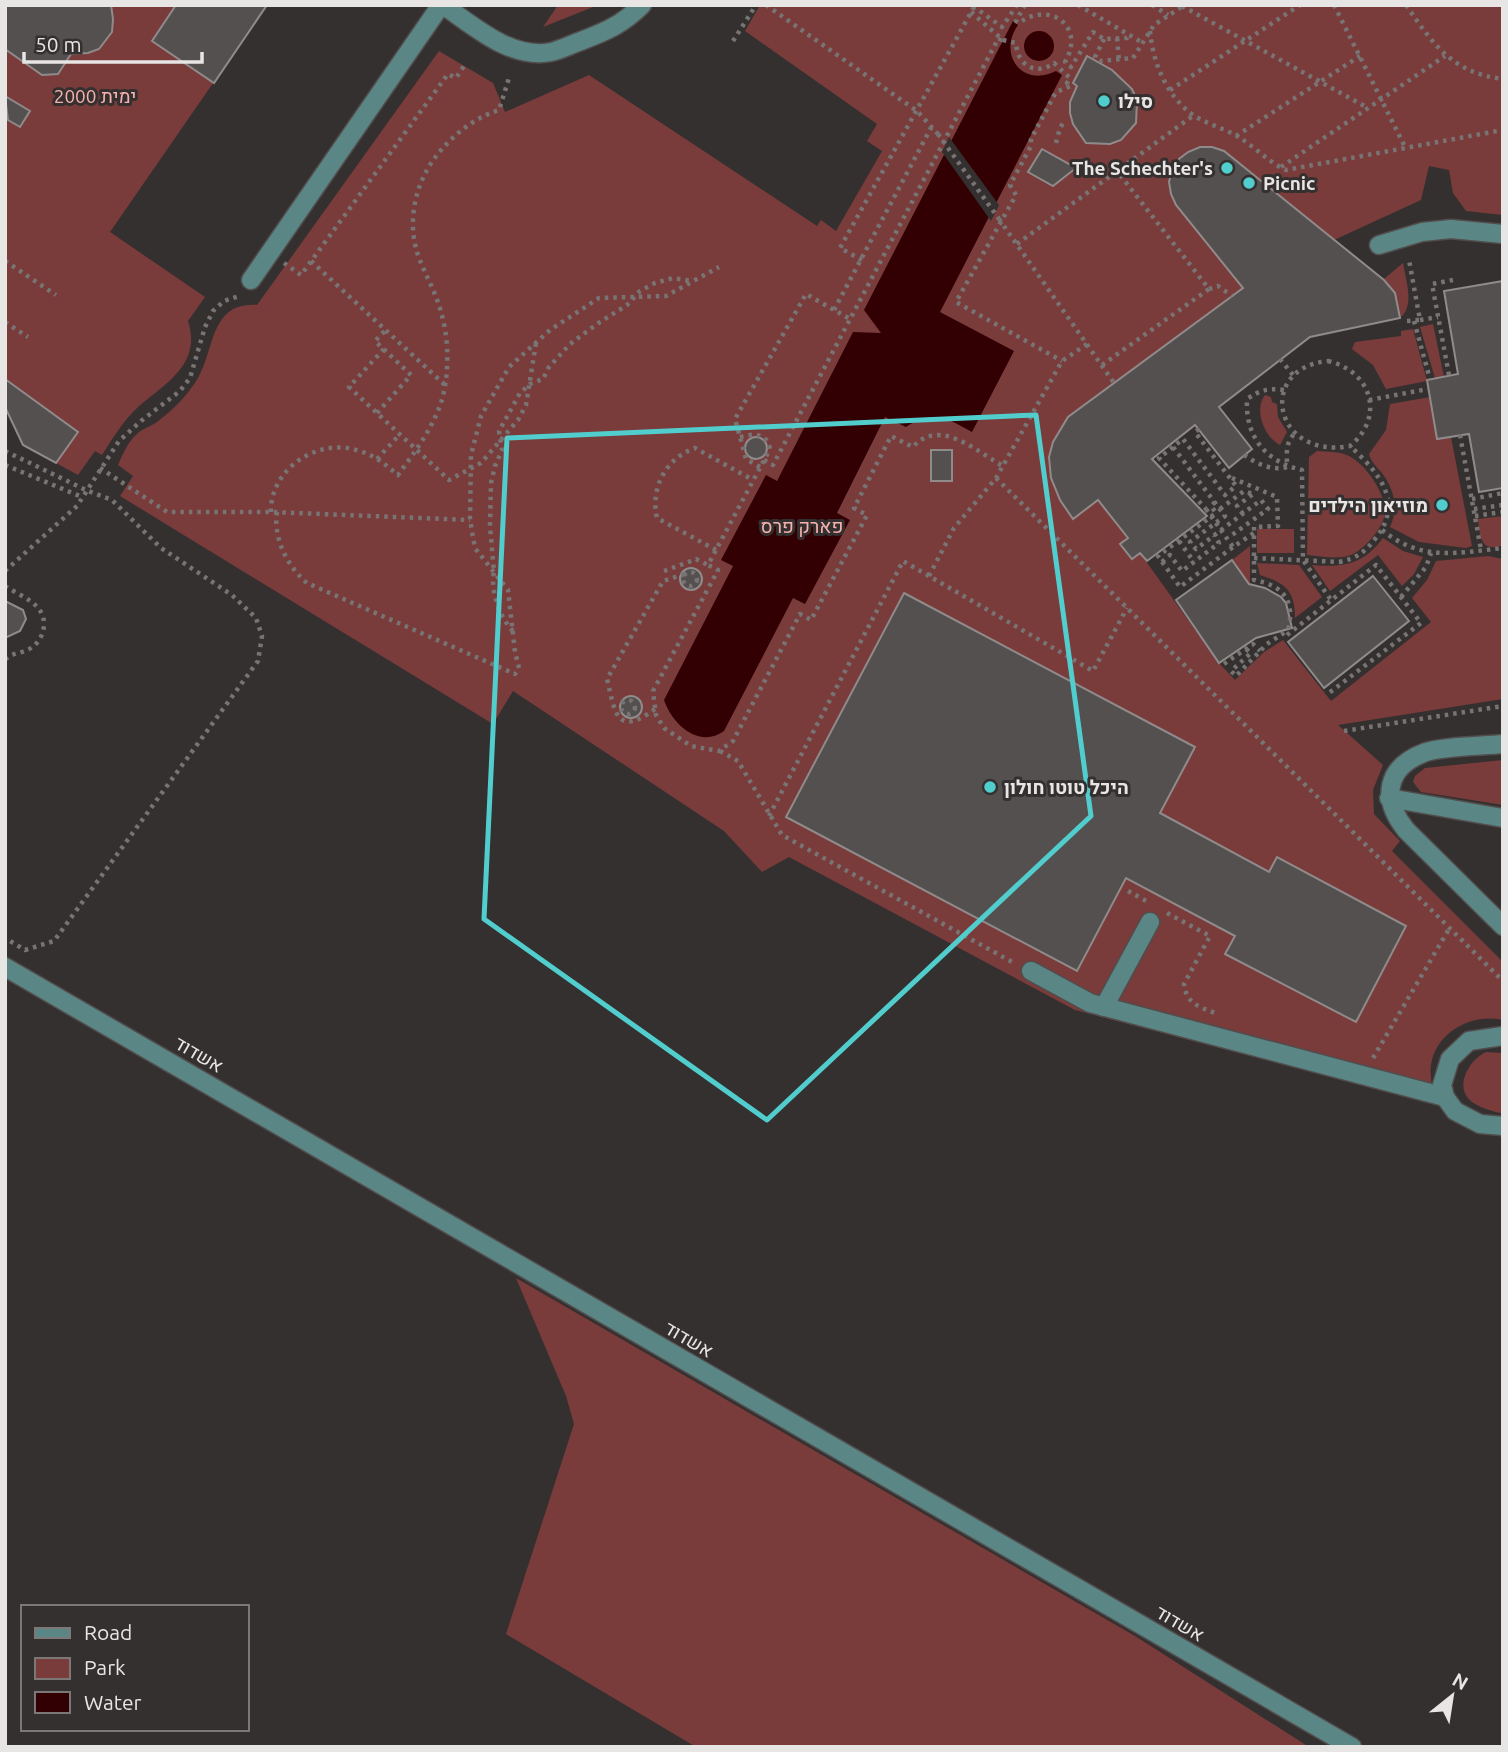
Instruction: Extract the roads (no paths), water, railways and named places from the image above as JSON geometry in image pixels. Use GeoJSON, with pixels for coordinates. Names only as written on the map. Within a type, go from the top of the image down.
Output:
{"type":"FeatureCollection","features":[{"type":"Feature","properties":{"kind":"street"},"geometry":{"type":"LineString","coordinates":[[247,288],[442,5],[492,39],[521,52],[550,52],[608,31],[626,21],[642,5]]}},
{"type":"Feature","properties":{"kind":"street"},"geometry":{"type":"LineString","coordinates":[[1379,245],[1422,232],[1451,229],[1503,234]]}},
{"type":"Feature","properties":{"kind":"street"},"geometry":{"type":"LineString","coordinates":[[1503,744],[1428,751],[1411,759],[1400,768],[1392,780],[1389,798],[1394,816],[1406,830],[1503,926]]}},
{"type":"Feature","properties":{"kind":"street"},"geometry":{"type":"LineString","coordinates":[[1389,798],[1503,818]]}},
{"type":"Feature","properties":{"kind":"street"},"geometry":{"type":"LineString","coordinates":[[1104,1007],[1155,912]]}},
{"type":"Feature","properties":{"kind":"street","name":"אשדוד"},"geometry":{"type":"LineString","coordinates":[[5,967],[1352,1747]]}},
{"type":"Feature","properties":{"kind":"street"},"geometry":{"type":"LineString","coordinates":[[1031,971],[1090,1003],[1445,1097]]}},
{"type":"Feature","properties":{"kind":"street"},"geometry":{"type":"LineString","coordinates":[[1503,1036],[1469,1041],[1450,1059],[1442,1085],[1445,1097],[1455,1111],[1480,1124],[1503,1126]]}},
{"type":"Feature","properties":{"kind":"water"},"geometry":{"type":"Polygon","coordinates":[[[1013,21],[1018,25],[1010,47],[1017,66],[1033,75],[1056,71],[1062,75],[940,312],[1014,351],[972,432],[939,418],[924,418],[906,427],[885,417],[837,513],[850,520],[805,604],[793,598],[724,731],[715,736],[696,735],[673,718],[664,700],[733,566],[721,560],[766,475],[777,481],[853,332],[881,333],[864,310],[1013,21]]]}},
{"type":"Feature","properties":{"kind":"water"},"geometry":{"type":"Polygon","coordinates":[[[1039,31],[1050,35],[1054,46],[1050,57],[1039,61],[1028,57],[1024,46],[1028,35],[1039,31]]]}},
{"type":"Feature","properties":{"kind":"place","name":"סילו"},"geometry":{"type":"Point","coordinates":[1104,101]}},
{"type":"Feature","properties":{"kind":"place","name":"The Schechter's"},"geometry":{"type":"Point","coordinates":[1227,168]}},
{"type":"Feature","properties":{"kind":"place","name":"Picnic"},"geometry":{"type":"Point","coordinates":[1249,183]}},
{"type":"Feature","properties":{"kind":"place","name":"מוזיאון הילדים"},"geometry":{"type":"Point","coordinates":[1442,505]}},
{"type":"Feature","properties":{"kind":"place","name":"היכל טוטו חולון"},"geometry":{"type":"Point","coordinates":[990,787]}},
{"type":"Feature","properties":{"kind":"park label","name":"ימית 2000"},"geometry":{"type":"Point","coordinates":[95,96]}},
{"type":"Feature","properties":{"kind":"park label","name":"פארק פרס"},"geometry":{"type":"Point","coordinates":[802,526]}}]}
